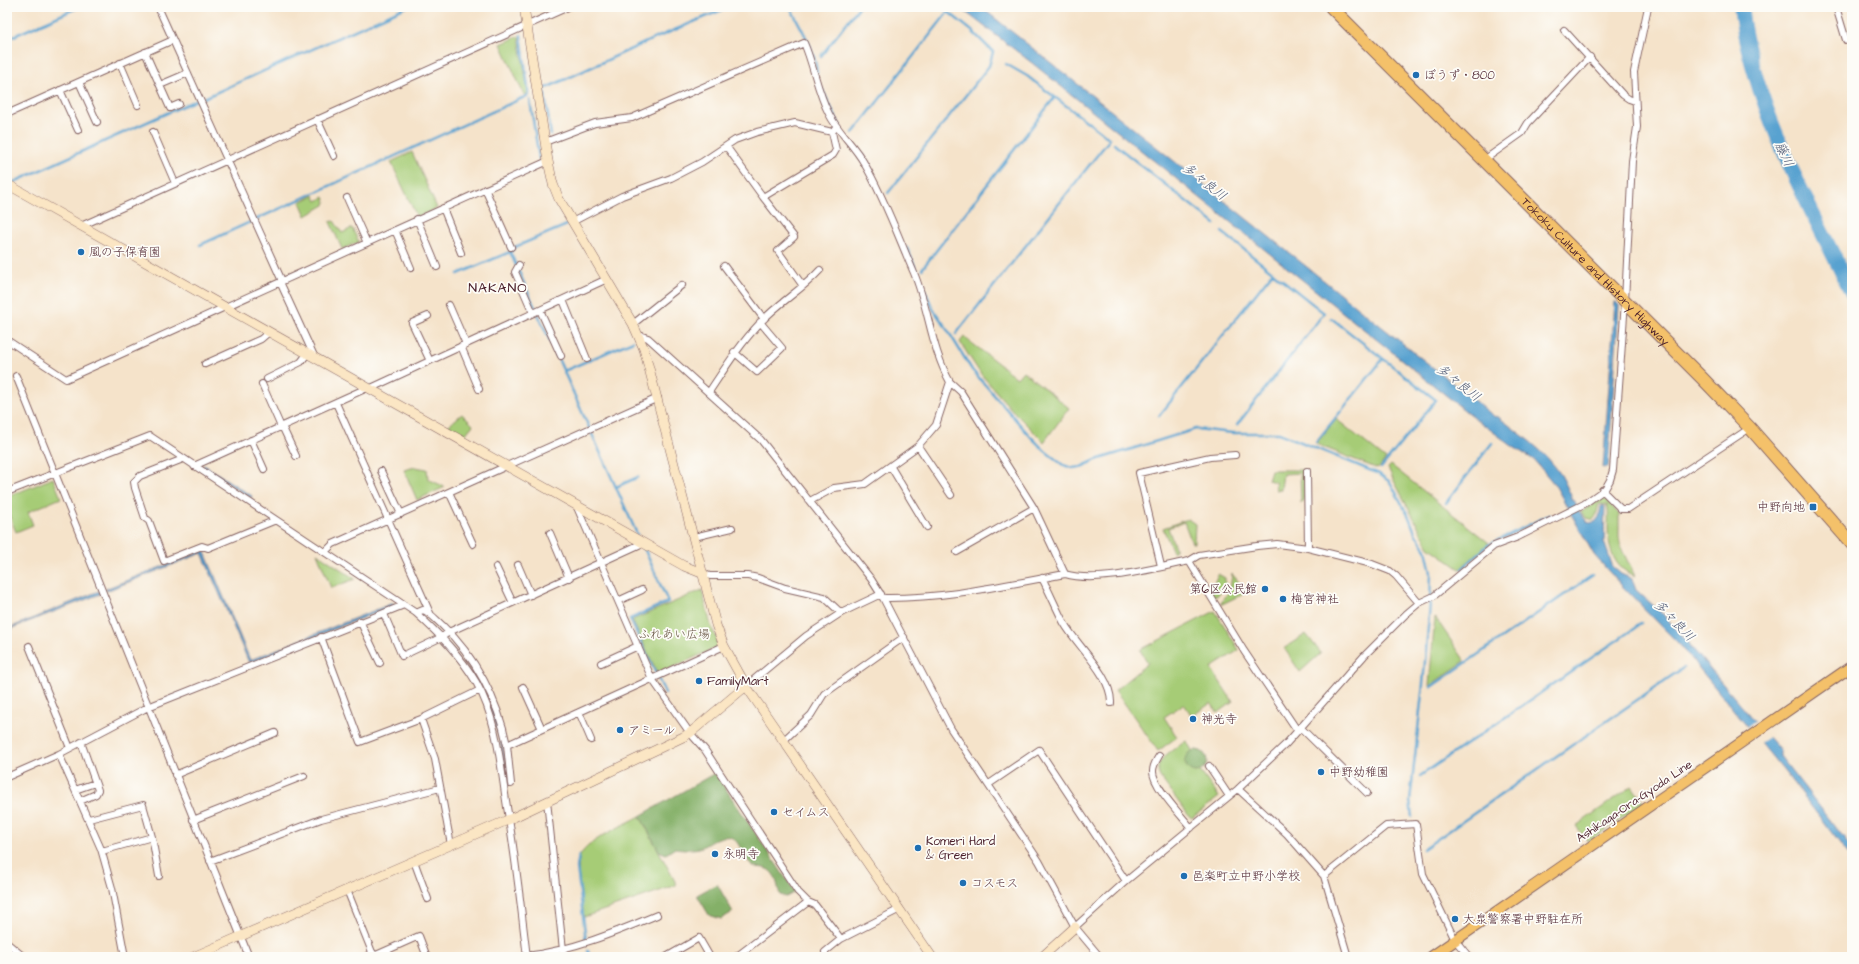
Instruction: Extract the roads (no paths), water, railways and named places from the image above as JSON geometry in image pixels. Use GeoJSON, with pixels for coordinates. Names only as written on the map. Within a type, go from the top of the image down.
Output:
{"type":"FeatureCollection","features":[{"type":"Feature","properties":{"kind":"highway","name":"Tokoku Culture and History Highway"},"geometry":{"type":"LineString","coordinates":[[1331,7],[1626,301],[1750,428],[1852,544]]}},
{"type":"Feature","properties":{"kind":"main road","name":"Ashikaga-Ora-Gyoda Line"},"geometry":{"type":"LineString","coordinates":[[1431,957],[1749,739],[1852,666]]}},
{"type":"Feature","properties":{"kind":"street"},"geometry":{"type":"LineString","coordinates":[[158,7],[228,160],[316,359]]}},
{"type":"Feature","properties":{"kind":"street"},"geometry":{"type":"LineString","coordinates":[[524,7],[548,161],[553,184],[559,199],[572,222],[639,335],[658,398],[716,625],[724,646],[746,686],[932,957]]}},
{"type":"Feature","properties":{"kind":"street"},"geometry":{"type":"LineString","coordinates":[[81,226],[568,7]]}},
{"type":"Feature","properties":{"kind":"street"},"geometry":{"type":"LineString","coordinates":[[1042,957],[1126,881],[1238,789],[1286,744],[1364,656],[1406,614],[1420,603],[1434,596],[1494,546],[1584,504],[1602,490],[1610,480],[1613,470],[1626,301],[1636,109],[1634,72],[1648,7]]}},
{"type":"Feature","properties":{"kind":"street"},"geometry":{"type":"LineString","coordinates":[[1836,7],[1846,40],[1852,39]]}},
{"type":"Feature","properties":{"kind":"street"},"geometry":{"type":"LineString","coordinates":[[1564,30],[1628,100],[1635,101]]}},
{"type":"Feature","properties":{"kind":"street"},"geometry":{"type":"LineString","coordinates":[[7,114],[173,40]]}},
{"type":"Feature","properties":{"kind":"street"},"geometry":{"type":"LineString","coordinates":[[545,142],[595,123],[632,118],[804,43],[811,59],[815,80],[834,129],[836,150],[833,155],[764,197]]}},
{"type":"Feature","properties":{"kind":"street"},"geometry":{"type":"LineString","coordinates":[[145,52],[170,108],[179,104]]}},
{"type":"Feature","properties":{"kind":"street"},"geometry":{"type":"LineString","coordinates":[[1484,160],[1522,132],[1528,123],[1590,57]]}},
{"type":"Feature","properties":{"kind":"street"},"geometry":{"type":"LineString","coordinates":[[120,63],[138,105]]}},
{"type":"Feature","properties":{"kind":"street"},"geometry":{"type":"LineString","coordinates":[[160,85],[188,73]]}},
{"type":"Feature","properties":{"kind":"street"},"geometry":{"type":"LineString","coordinates":[[78,82],[97,122]]}},
{"type":"Feature","properties":{"kind":"street"},"geometry":{"type":"LineString","coordinates":[[60,90],[78,130]]}},
{"type":"Feature","properties":{"kind":"street"},"geometry":{"type":"LineString","coordinates":[[1636,109],[1644,110]]}},
{"type":"Feature","properties":{"kind":"street"},"geometry":{"type":"LineString","coordinates":[[317,119],[334,156]]}},
{"type":"Feature","properties":{"kind":"street"},"geometry":{"type":"LineString","coordinates":[[572,222],[622,196],[671,178],[702,162],[735,140],[757,132],[795,123],[834,129],[864,161],[884,204],[922,291],[939,359],[950,382],[961,392],[1034,508],[1065,574]]}},
{"type":"Feature","properties":{"kind":"street"},"geometry":{"type":"LineString","coordinates":[[153,132],[175,183]]}},
{"type":"Feature","properties":{"kind":"street"},"geometry":{"type":"LineString","coordinates":[[726,146],[794,238],[778,251],[803,286]]}},
{"type":"Feature","properties":{"kind":"street"},"geometry":{"type":"LineString","coordinates":[[7,340],[66,378],[548,161]]}},
{"type":"Feature","properties":{"kind":"street"},"geometry":{"type":"LineString","coordinates":[[7,184],[684,566],[710,576],[748,576],[758,578],[785,588],[824,597],[841,613]]}},
{"type":"Feature","properties":{"kind":"street"},"geometry":{"type":"LineString","coordinates":[[485,189],[511,247]]}},
{"type":"Feature","properties":{"kind":"street"},"geometry":{"type":"LineString","coordinates":[[348,198],[367,243]]}},
{"type":"Feature","properties":{"kind":"street"},"geometry":{"type":"LineString","coordinates":[[443,208],[461,253]]}},
{"type":"Feature","properties":{"kind":"street"},"geometry":{"type":"LineString","coordinates":[[417,219],[437,267]]}},
{"type":"Feature","properties":{"kind":"street"},"geometry":{"type":"LineString","coordinates":[[395,230],[411,268]]}},
{"type":"Feature","properties":{"kind":"street"},"geometry":{"type":"LineString","coordinates":[[519,265],[515,272],[533,313]]}},
{"type":"Feature","properties":{"kind":"street"},"geometry":{"type":"LineString","coordinates":[[724,266],[782,348],[757,372],[734,352]]}},
{"type":"Feature","properties":{"kind":"street"},"geometry":{"type":"LineString","coordinates":[[709,392],[734,352],[762,320],[820,270]]}},
{"type":"Feature","properties":{"kind":"street"},"geometry":{"type":"LineString","coordinates":[[194,466],[430,361],[607,279]]}},
{"type":"Feature","properties":{"kind":"street"},"geometry":{"type":"LineString","coordinates":[[633,324],[682,286]]}},
{"type":"Feature","properties":{"kind":"street"},"geometry":{"type":"LineString","coordinates":[[563,300],[587,359]]}},
{"type":"Feature","properties":{"kind":"street"},"geometry":{"type":"LineString","coordinates":[[449,305],[479,389]]}},
{"type":"Feature","properties":{"kind":"street"},"geometry":{"type":"LineString","coordinates":[[540,310],[561,356]]}},
{"type":"Feature","properties":{"kind":"street"},"geometry":{"type":"LineString","coordinates":[[428,316],[412,323],[430,361]]}},
{"type":"Feature","properties":{"kind":"street"},"geometry":{"type":"LineString","coordinates":[[205,364],[261,339],[269,332]]}},
{"type":"Feature","properties":{"kind":"street"},"geometry":{"type":"LineString","coordinates":[[639,335],[648,338],[761,440],[810,501],[882,596],[951,729],[1039,861],[1075,927],[1100,957]]}},
{"type":"Feature","properties":{"kind":"street"},"geometry":{"type":"LineString","coordinates":[[267,379],[301,362],[307,354]]}},
{"type":"Feature","properties":{"kind":"street"},"geometry":{"type":"LineString","coordinates":[[16,376],[249,957]]}},
{"type":"Feature","properties":{"kind":"street"},"geometry":{"type":"LineString","coordinates":[[810,501],[822,492],[834,488],[865,484],[891,467],[918,446],[936,425],[950,382]]}},
{"type":"Feature","properties":{"kind":"street"},"geometry":{"type":"LineString","coordinates":[[262,384],[296,456]]}},
{"type":"Feature","properties":{"kind":"street"},"geometry":{"type":"LineString","coordinates":[[325,552],[333,544],[658,398]]}},
{"type":"Feature","properties":{"kind":"street"},"geometry":{"type":"LineString","coordinates":[[336,403],[431,614]]}},
{"type":"Feature","properties":{"kind":"street"},"geometry":{"type":"LineString","coordinates":[[1602,490],[1621,509],[1628,509],[1750,428]]}},
{"type":"Feature","properties":{"kind":"street"},"geometry":{"type":"LineString","coordinates":[[7,492],[150,436],[416,613],[450,645],[480,690],[488,708],[498,740],[510,819],[526,957],[563,950],[605,937],[657,915]]}},
{"type":"Feature","properties":{"kind":"street"},"geometry":{"type":"LineString","coordinates":[[251,440],[264,469]]}},
{"type":"Feature","properties":{"kind":"street"},"geometry":{"type":"LineString","coordinates":[[918,446],[950,495]]}},
{"type":"Feature","properties":{"kind":"street"},"geometry":{"type":"LineString","coordinates":[[1160,566],[1140,473],[1210,457],[1235,455]]}},
{"type":"Feature","properties":{"kind":"street"},"geometry":{"type":"LineString","coordinates":[[183,459],[140,476],[134,482],[146,518],[149,521],[164,561],[202,546],[208,548],[276,520]]}},
{"type":"Feature","properties":{"kind":"street"},"geometry":{"type":"LineString","coordinates":[[891,467],[927,527]]}},
{"type":"Feature","properties":{"kind":"street"},"geometry":{"type":"LineString","coordinates":[[381,471],[401,514]]}},
{"type":"Feature","properties":{"kind":"street"},"geometry":{"type":"LineString","coordinates":[[1307,471],[1308,548]]}},
{"type":"Feature","properties":{"kind":"street"},"geometry":{"type":"LineString","coordinates":[[449,492],[473,544]]}},
{"type":"Feature","properties":{"kind":"street"},"geometry":{"type":"LineString","coordinates":[[576,505],[652,679],[690,733],[705,750],[798,892],[808,902],[815,905],[841,939]]}},
{"type":"Feature","properties":{"kind":"street"},"geometry":{"type":"LineString","coordinates":[[957,552],[1034,508]]}},
{"type":"Feature","properties":{"kind":"street"},"geometry":{"type":"LineString","coordinates":[[694,537],[732,528]]}},
{"type":"Feature","properties":{"kind":"street"},"geometry":{"type":"LineString","coordinates":[[550,533],[569,578]]}},
{"type":"Feature","properties":{"kind":"street"},"geometry":{"type":"LineString","coordinates":[[384,614],[402,656],[442,637],[449,632],[643,543]]}},
{"type":"Feature","properties":{"kind":"street"},"geometry":{"type":"LineString","coordinates":[[198,956],[510,819],[690,733],[806,636],[841,613],[882,596],[911,598],[946,594],[1065,574],[1076,578],[1100,577],[1189,561],[1199,555],[1277,544],[1308,548],[1372,564],[1396,576],[1420,603]]}},
{"type":"Feature","properties":{"kind":"street"},"geometry":{"type":"LineString","coordinates":[[1189,561],[1244,651],[1298,729],[1367,793]]}},
{"type":"Feature","properties":{"kind":"street"},"geometry":{"type":"LineString","coordinates":[[518,565],[531,595]]}},
{"type":"Feature","properties":{"kind":"street"},"geometry":{"type":"LineString","coordinates":[[496,567],[513,603]]}},
{"type":"Feature","properties":{"kind":"street"},"geometry":{"type":"LineString","coordinates":[[1042,578],[1064,624],[1099,671],[1112,693],[1111,703]]}},
{"type":"Feature","properties":{"kind":"street"},"geometry":{"type":"LineString","coordinates":[[618,601],[642,590]]}},
{"type":"Feature","properties":{"kind":"street"},"geometry":{"type":"LineString","coordinates":[[7,777],[59,754],[148,707],[360,621],[384,614],[404,605]]}},
{"type":"Feature","properties":{"kind":"street"},"geometry":{"type":"LineString","coordinates":[[416,613],[423,610],[431,614],[449,632],[470,658],[488,688],[500,718],[507,745],[511,784]]}},
{"type":"Feature","properties":{"kind":"street"},"geometry":{"type":"LineString","coordinates":[[360,621],[380,663]]}},
{"type":"Feature","properties":{"kind":"street"},"geometry":{"type":"LineString","coordinates":[[320,637],[360,742],[421,719],[480,690]]}},
{"type":"Feature","properties":{"kind":"street"},"geometry":{"type":"LineString","coordinates":[[784,740],[810,715],[824,694],[904,637]]}},
{"type":"Feature","properties":{"kind":"street"},"geometry":{"type":"LineString","coordinates":[[29,646],[70,748]]}},
{"type":"Feature","properties":{"kind":"street"},"geometry":{"type":"LineString","coordinates":[[601,663],[638,646]]}},
{"type":"Feature","properties":{"kind":"street"},"geometry":{"type":"LineString","coordinates":[[507,745],[724,646]]}},
{"type":"Feature","properties":{"kind":"street"},"geometry":{"type":"LineString","coordinates":[[523,687],[542,729]]}},
{"type":"Feature","properties":{"kind":"street"},"geometry":{"type":"LineString","coordinates":[[579,712],[591,740]]}},
{"type":"Feature","properties":{"kind":"street"},"geometry":{"type":"LineString","coordinates":[[421,719],[435,760],[451,845]]}},
{"type":"Feature","properties":{"kind":"street"},"geometry":{"type":"LineString","coordinates":[[175,775],[275,733]]}},
{"type":"Feature","properties":{"kind":"street"},"geometry":{"type":"LineString","coordinates":[[80,801],[96,794],[98,790],[81,742]]}},
{"type":"Feature","properties":{"kind":"street"},"geometry":{"type":"LineString","coordinates":[[988,784],[1039,750],[1126,881]]}},
{"type":"Feature","properties":{"kind":"street"},"geometry":{"type":"LineString","coordinates":[[59,754],[102,851],[112,888],[126,957]]}},
{"type":"Feature","properties":{"kind":"street"},"geometry":{"type":"LineString","coordinates":[[1158,756],[1152,772],[1157,784],[1191,828]]}},
{"type":"Feature","properties":{"kind":"street"},"geometry":{"type":"LineString","coordinates":[[1209,766],[1229,796]]}},
{"type":"Feature","properties":{"kind":"street"},"geometry":{"type":"LineString","coordinates":[[193,820],[304,776]]}},
{"type":"Feature","properties":{"kind":"street"},"geometry":{"type":"LineString","coordinates":[[75,790],[95,782]]}},
{"type":"Feature","properties":{"kind":"street"},"geometry":{"type":"LineString","coordinates":[[210,861],[320,818],[440,788]]}},
{"type":"Feature","properties":{"kind":"street"},"geometry":{"type":"LineString","coordinates":[[1238,789],[1287,834],[1324,876],[1348,957]]}},
{"type":"Feature","properties":{"kind":"street"},"geometry":{"type":"LineString","coordinates":[[547,802],[563,950]]}},
{"type":"Feature","properties":{"kind":"street"},"geometry":{"type":"LineString","coordinates":[[89,819],[143,805],[152,837],[159,876]]}},
{"type":"Feature","properties":{"kind":"street"},"geometry":{"type":"LineString","coordinates":[[1324,876],[1386,826],[1416,824],[1423,874],[1455,940],[1469,957]]}},
{"type":"Feature","properties":{"kind":"street"},"geometry":{"type":"LineString","coordinates":[[102,851],[152,837]]}},
{"type":"Feature","properties":{"kind":"street"},"geometry":{"type":"LineString","coordinates":[[414,861],[428,899]]}},
{"type":"Feature","properties":{"kind":"street"},"geometry":{"type":"LineString","coordinates":[[348,890],[374,956]]}},
{"type":"Feature","properties":{"kind":"street"},"geometry":{"type":"LineString","coordinates":[[736,957],[808,902]]}},
{"type":"Feature","properties":{"kind":"street"},"geometry":{"type":"LineString","coordinates":[[825,952],[841,939],[900,909]]}},
{"type":"Feature","properties":{"kind":"street"},"geometry":{"type":"LineString","coordinates":[[365,957],[374,956],[419,936],[427,957]]}},
{"type":"Feature","properties":{"kind":"street"},"geometry":{"type":"LineString","coordinates":[[666,957],[699,938],[710,957]]}},
{"type":"Feature","properties":{"kind":"street"},"geometry":{"type":"LineString","coordinates":[[7,943],[24,957]]}},
{"type":"Feature","properties":{"kind":"water"},"geometry":{"type":"Polygon","coordinates":[[[959,7],[981,7],[1495,417],[1497,416],[1532,443],[1555,466],[1580,513],[1589,523],[1595,522],[1599,517],[1601,506],[1605,506],[1604,542],[1613,567],[1621,574],[1632,579],[1636,590],[1664,615],[1780,751],[1780,756],[1852,848],[1852,859],[1783,770],[1680,645],[1621,585],[1594,555],[1555,485],[1534,460],[1512,446],[1468,413],[1032,63],[959,7]]]}},
{"type":"Feature","properties":{"kind":"water"},"geometry":{"type":"Polygon","coordinates":[[[1615,301],[1619,305],[1608,468],[1603,468],[1615,301]]]}},
{"type":"Feature","properties":{"kind":"water"},"geometry":{"type":"Polygon","coordinates":[[[204,465],[252,496],[251,498],[202,467],[204,465]]]}},
{"type":"Feature","properties":{"kind":"water"},"geometry":{"type":"Polygon","coordinates":[[[204,550],[250,660],[393,603],[395,605],[249,663],[202,553],[106,591],[105,589],[204,550]]]}},
{"type":"Feature","properties":{"kind":"water"},"geometry":{"type":"Polygon","coordinates":[[[99,591],[100,594],[7,630],[7,629],[99,591]]]}},
{"type":"Feature","properties":{"kind":"water"},"geometry":{"type":"Polygon","coordinates":[[[487,694],[499,725],[509,783],[507,784],[500,738],[485,695],[487,694]]]}},
{"type":"Feature","properties":{"kind":"waterway"},"geometry":{"type":"LineString","coordinates":[[7,39],[79,7]]}},
{"type":"Feature","properties":{"kind":"waterway"},"geometry":{"type":"LineString","coordinates":[[204,98],[406,7]]}},
{"type":"Feature","properties":{"kind":"waterway"},"geometry":{"type":"LineString","coordinates":[[551,135],[544,89],[651,40],[729,7]]}},
{"type":"Feature","properties":{"kind":"waterway"},"geometry":{"type":"LineString","coordinates":[[790,7],[810,47],[816,64],[817,73]]}},
{"type":"Feature","properties":{"kind":"waterway"},"geometry":{"type":"LineString","coordinates":[[821,56],[859,7]]}},
{"type":"Feature","properties":{"kind":"waterway"},"geometry":{"type":"LineString","coordinates":[[888,193],[989,66],[993,52],[972,31],[942,7]]}},
{"type":"Feature","properties":{"kind":"waterway","name":"藤川"},"geometry":{"type":"LineString","coordinates":[[1741,7],[1748,49],[1769,117],[1791,168],[1852,293]]}},
{"type":"Feature","properties":{"kind":"waterway"},"geometry":{"type":"LineString","coordinates":[[853,133],[948,12]]}},
{"type":"Feature","properties":{"kind":"waterway"},"geometry":{"type":"LineString","coordinates":[[200,245],[529,95],[521,35]]}},
{"type":"Feature","properties":{"kind":"waterway"},"geometry":{"type":"LineString","coordinates":[[956,334],[1110,139],[1027,76],[1006,64]]}},
{"type":"Feature","properties":{"kind":"waterway"},"geometry":{"type":"LineString","coordinates":[[822,89],[840,126]]}},
{"type":"Feature","properties":{"kind":"waterway"},"geometry":{"type":"LineString","coordinates":[[922,269],[1055,97]]}},
{"type":"Feature","properties":{"kind":"waterway"},"geometry":{"type":"LineString","coordinates":[[14,182],[196,100]]}},
{"type":"Feature","properties":{"kind":"waterway"},"geometry":{"type":"LineString","coordinates":[[530,100],[539,159]]}},
{"type":"Feature","properties":{"kind":"waterway"},"geometry":{"type":"LineString","coordinates":[[1114,144],[1215,224]]}},
{"type":"Feature","properties":{"kind":"waterway"},"geometry":{"type":"LineString","coordinates":[[862,155],[870,168]]}},
{"type":"Feature","properties":{"kind":"waterway"},"geometry":{"type":"LineString","coordinates":[[567,225],[515,247],[510,252],[637,534]]}},
{"type":"Feature","properties":{"kind":"waterway"},"geometry":{"type":"LineString","coordinates":[[1222,232],[1324,313],[1237,425]]}},
{"type":"Feature","properties":{"kind":"waterway"},"geometry":{"type":"LineString","coordinates":[[907,248],[933,309],[972,370],[1030,436],[1045,451],[1063,465],[1073,468],[1081,467],[1096,460],[1196,429],[1233,433],[1279,433],[1379,474],[1390,482],[1409,517],[1416,535],[1426,549],[1431,573],[1430,604],[1423,684],[1410,801],[1412,817]]}},
{"type":"Feature","properties":{"kind":"waterway"},"geometry":{"type":"LineString","coordinates":[[458,274],[510,252]]}},
{"type":"Feature","properties":{"kind":"waterway"},"geometry":{"type":"LineString","coordinates":[[1159,416],[1273,272]]}},
{"type":"Feature","properties":{"kind":"waterway"},"geometry":{"type":"LineString","coordinates":[[1331,318],[1436,400],[1381,468]]}},
{"type":"Feature","properties":{"kind":"waterway"},"geometry":{"type":"LineString","coordinates":[[564,371],[633,341]]}},
{"type":"Feature","properties":{"kind":"waterway"},"geometry":{"type":"LineString","coordinates":[[1316,442],[1383,359]]}},
{"type":"Feature","properties":{"kind":"waterway"},"geometry":{"type":"LineString","coordinates":[[1446,503],[1492,443]]}},
{"type":"Feature","properties":{"kind":"waterway"},"geometry":{"type":"LineString","coordinates":[[616,487],[638,477]]}},
{"type":"Feature","properties":{"kind":"waterway"},"geometry":{"type":"LineString","coordinates":[[1462,569],[1488,545],[1549,515]]}},
{"type":"Feature","properties":{"kind":"waterway"},"geometry":{"type":"LineString","coordinates":[[644,548],[668,602],[630,619],[665,693]]}},
{"type":"Feature","properties":{"kind":"waterway"},"geometry":{"type":"LineString","coordinates":[[1431,687],[1593,575]]}},
{"type":"Feature","properties":{"kind":"waterway"},"geometry":{"type":"LineString","coordinates":[[1420,776],[1642,623]]}},
{"type":"Feature","properties":{"kind":"waterway"},"geometry":{"type":"LineString","coordinates":[[1423,849],[1683,668]]}},
{"type":"Feature","properties":{"kind":"waterway"},"geometry":{"type":"LineString","coordinates":[[579,855],[577,867],[586,941]]}},
{"type":"Feature","properties":{"kind":"waterway"},"geometry":{"type":"LineString","coordinates":[[588,951],[590,957]]}},
{"type":"Feature","properties":{"kind":"railway"},"geometry":{"type":"LineString","coordinates":[[7,954],[11,957]]}},
{"type":"Feature","properties":{"kind":"place","name":"ぼうず・800"},"geometry":{"type":"Point","coordinates":[1416,75]}},
{"type":"Feature","properties":{"kind":"place","name":"風の子保育園"},"geometry":{"type":"Point","coordinates":[81,252]}},
{"type":"Feature","properties":{"kind":"place","name":"中野向地"},"geometry":{"type":"Point","coordinates":[1813,507]}},
{"type":"Feature","properties":{"kind":"place","name":"第6区公民館"},"geometry":{"type":"Point","coordinates":[1265,589]}},
{"type":"Feature","properties":{"kind":"place","name":"梅宮神社"},"geometry":{"type":"Point","coordinates":[1283,599]}},
{"type":"Feature","properties":{"kind":"place","name":"FamilyMart"},"geometry":{"type":"Point","coordinates":[699,681]}},
{"type":"Feature","properties":{"kind":"place","name":"神光寺"},"geometry":{"type":"Point","coordinates":[1193,719]}},
{"type":"Feature","properties":{"kind":"place","name":"アミール"},"geometry":{"type":"Point","coordinates":[620,730]}},
{"type":"Feature","properties":{"kind":"place","name":"中野幼稚園"},"geometry":{"type":"Point","coordinates":[1321,772]}},
{"type":"Feature","properties":{"kind":"place","name":"セイムス"},"geometry":{"type":"Point","coordinates":[774,812]}},
{"type":"Feature","properties":{"kind":"place","name":"Komeri Hard & Green"},"geometry":{"type":"Point","coordinates":[918,848]}},
{"type":"Feature","properties":{"kind":"place","name":"永明寺"},"geometry":{"type":"Point","coordinates":[715,854]}},
{"type":"Feature","properties":{"kind":"place","name":"邑楽町立中野小学校"},"geometry":{"type":"Point","coordinates":[1184,876]}},
{"type":"Feature","properties":{"kind":"place","name":"コスモス"},"geometry":{"type":"Point","coordinates":[963,883]}},
{"type":"Feature","properties":{"kind":"place","name":"大泉警察署中野駐在所"},"geometry":{"type":"Point","coordinates":[1455,919]}},
{"type":"Feature","properties":{"kind":"district","name":"NAKANO"},"geometry":{"type":"Point","coordinates":[498,287]}},
{"type":"Feature","properties":{"kind":"water label","name":"多々良川"},"geometry":{"type":"Point","coordinates":[1205,181]}},
{"type":"Feature","properties":{"kind":"water label","name":"多々良川"},"geometry":{"type":"Point","coordinates":[1459,382]}},
{"type":"Feature","properties":{"kind":"water label","name":"多々良川"},"geometry":{"type":"Point","coordinates":[1675,620]}},
{"type":"Feature","properties":{"kind":"park label","name":"ふれあい広場"},"geometry":{"type":"Point","coordinates":[674,634]}}]}
